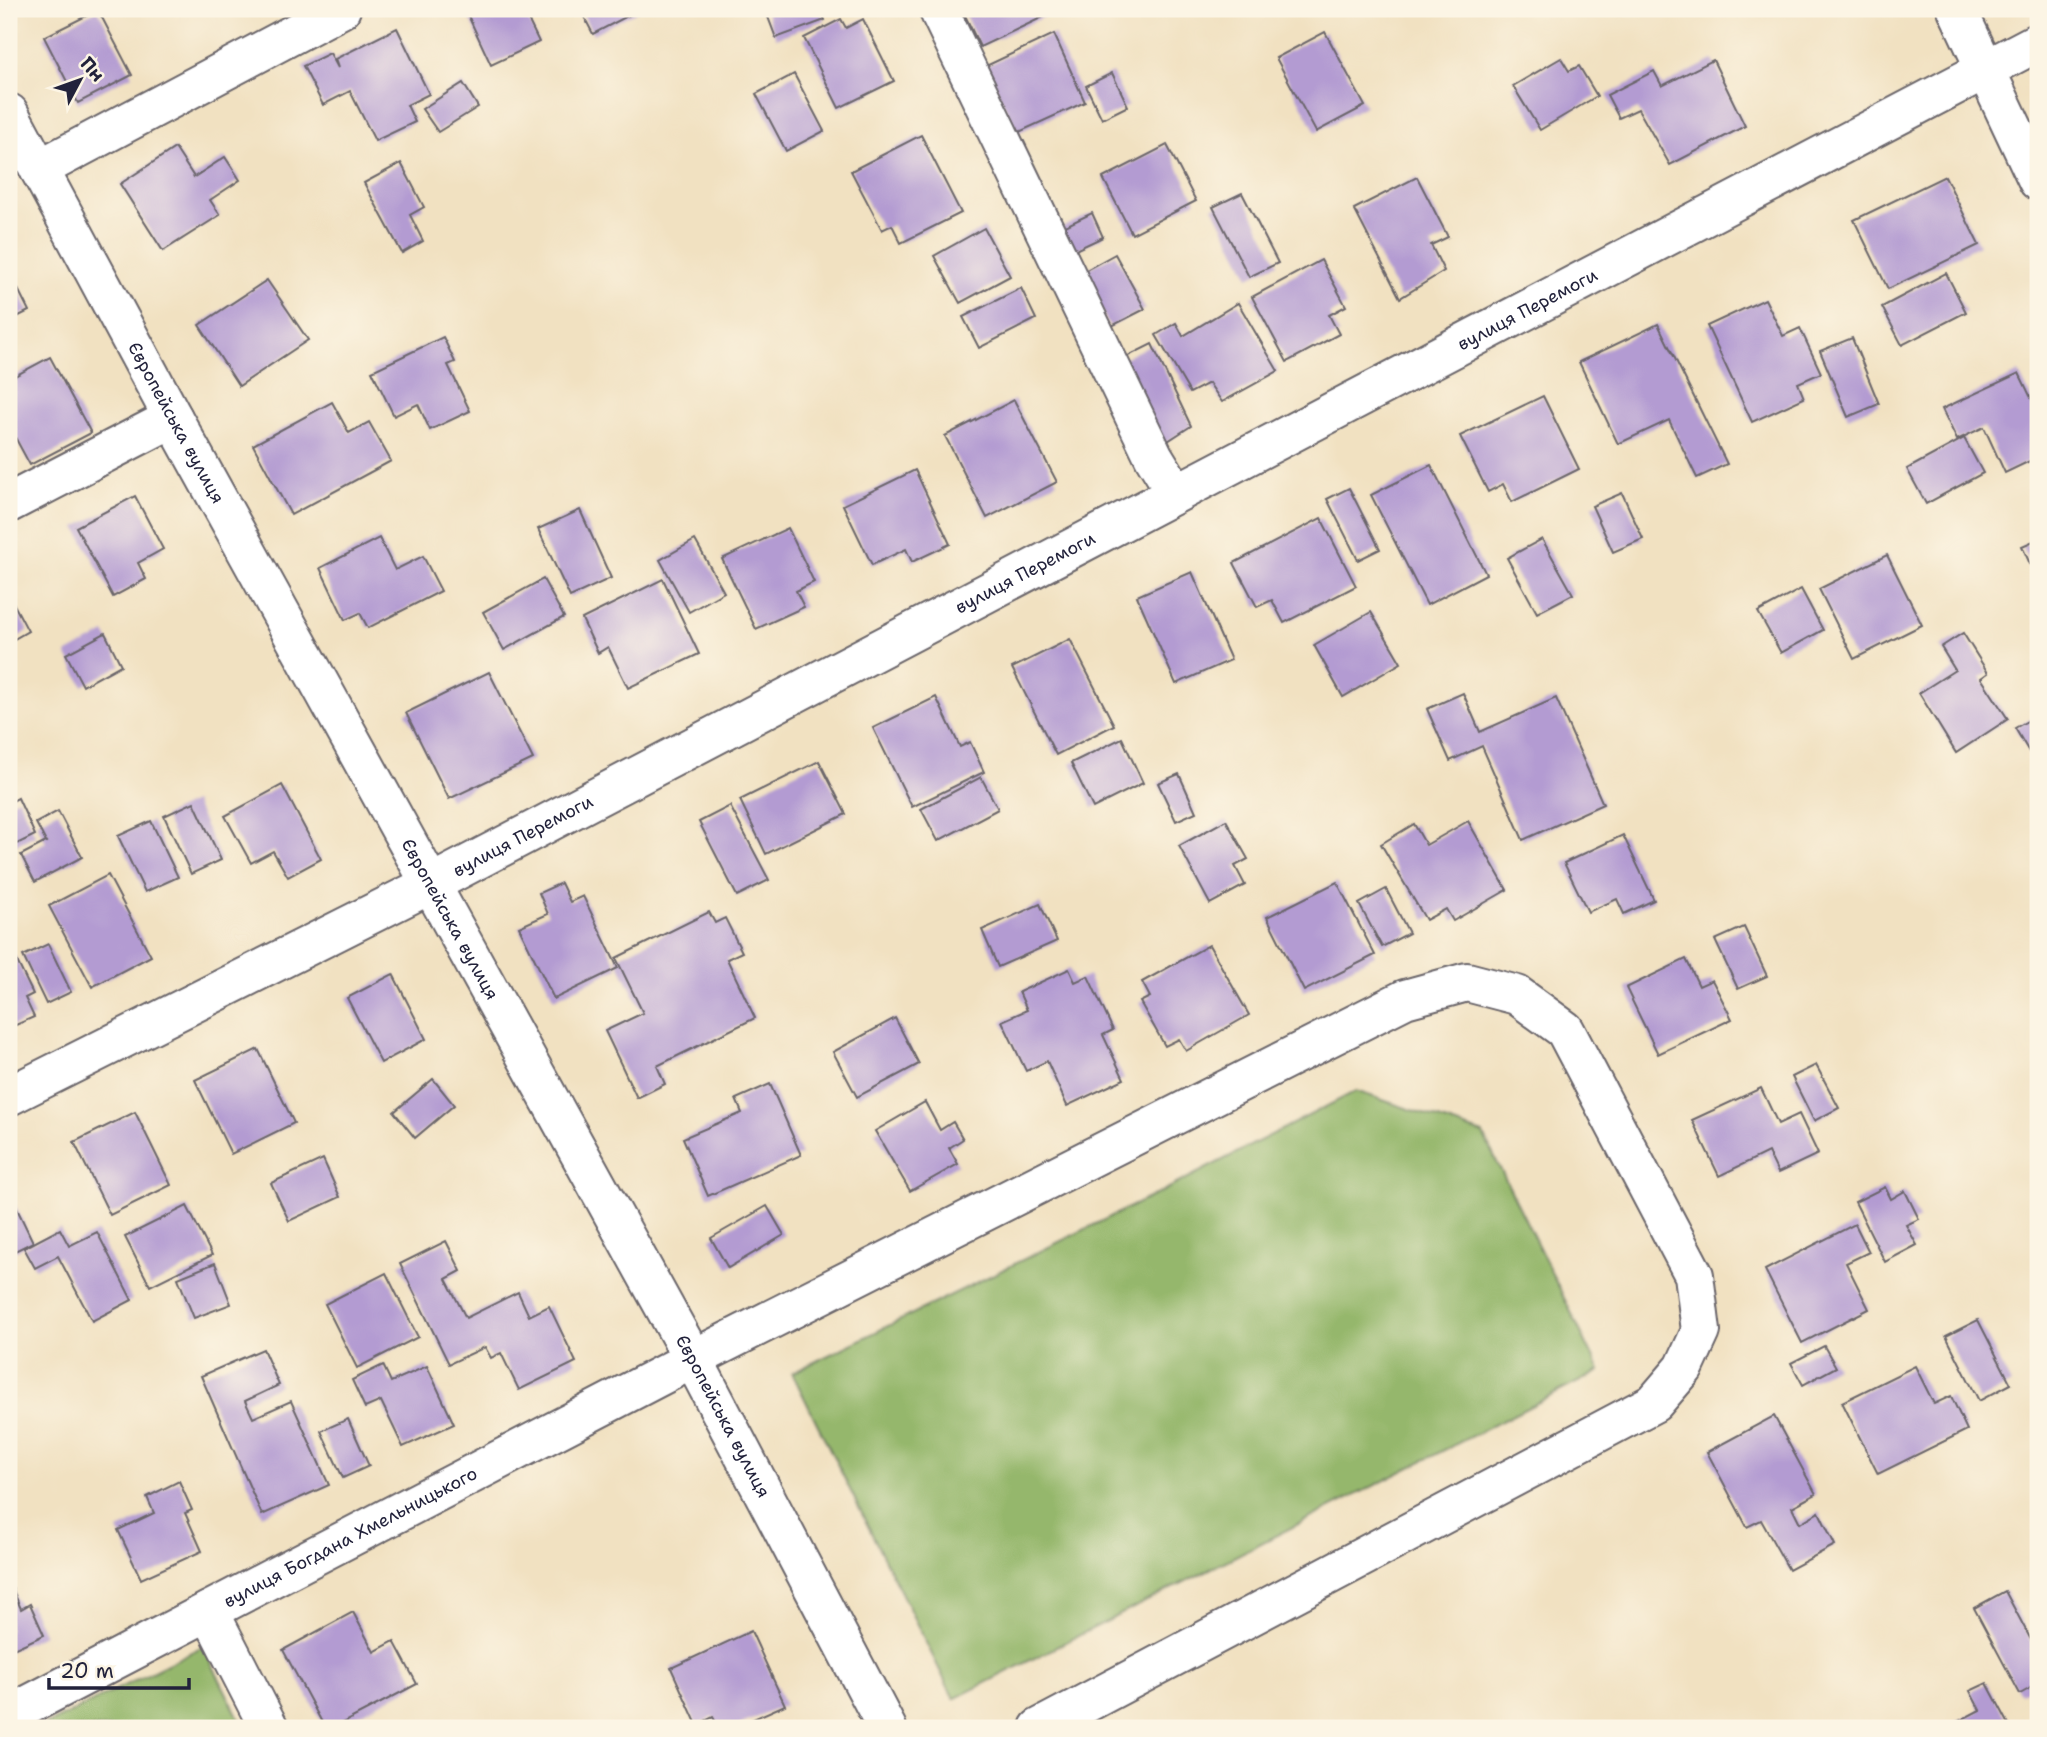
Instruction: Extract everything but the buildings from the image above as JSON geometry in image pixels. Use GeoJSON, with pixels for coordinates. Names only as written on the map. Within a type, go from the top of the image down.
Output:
{"type":"FeatureCollection","features":[{"type":"Feature","properties":{"kind":"street"},"geometry":{"type":"LineString","coordinates":[[39,169],[341,9]]}},
{"type":"Feature","properties":{"kind":"street"},"geometry":{"type":"LineString","coordinates":[[938,9],[1154,457],[1176,493]]}},
{"type":"Feature","properties":{"kind":"street"},"geometry":{"type":"LineString","coordinates":[[1957,9],[2038,181]]}},
{"type":"Feature","properties":{"kind":"street","name":"вулиця Перемоги"},"geometry":{"type":"LineString","coordinates":[[9,1096],[431,884],[2038,42]]}},
{"type":"Feature","properties":{"kind":"street","name":"Європейська вулиця"},"geometry":{"type":"LineString","coordinates":[[9,113],[173,418],[692,1359],[887,1728]]}},
{"type":"Feature","properties":{"kind":"street"},"geometry":{"type":"LineString","coordinates":[[9,503],[173,418]]}},
{"type":"Feature","properties":{"kind":"street","name":"вулиця Богдана Хмельницького"},"geometry":{"type":"LineString","coordinates":[[9,1715],[692,1359],[1405,999],[1467,982],[1517,995],[1565,1030],[1694,1275],[1701,1331],[1684,1368],[1654,1403],[1039,1728]]}},
{"type":"Feature","properties":{"kind":"street"},"geometry":{"type":"LineString","coordinates":[[209,1611],[269,1728]]}},
{"type":"Feature","properties":{"kind":"green space"},"geometry":{"type":"Polygon","coordinates":[[[1356,1091],[1483,1134],[1600,1371],[954,1699],[792,1373],[1161,1192],[1356,1091]]]}},
{"type":"Feature","properties":{"kind":"green space"},"geometry":{"type":"Polygon","coordinates":[[[203,1646],[244,1728],[40,1728],[203,1646]]]}}]}
